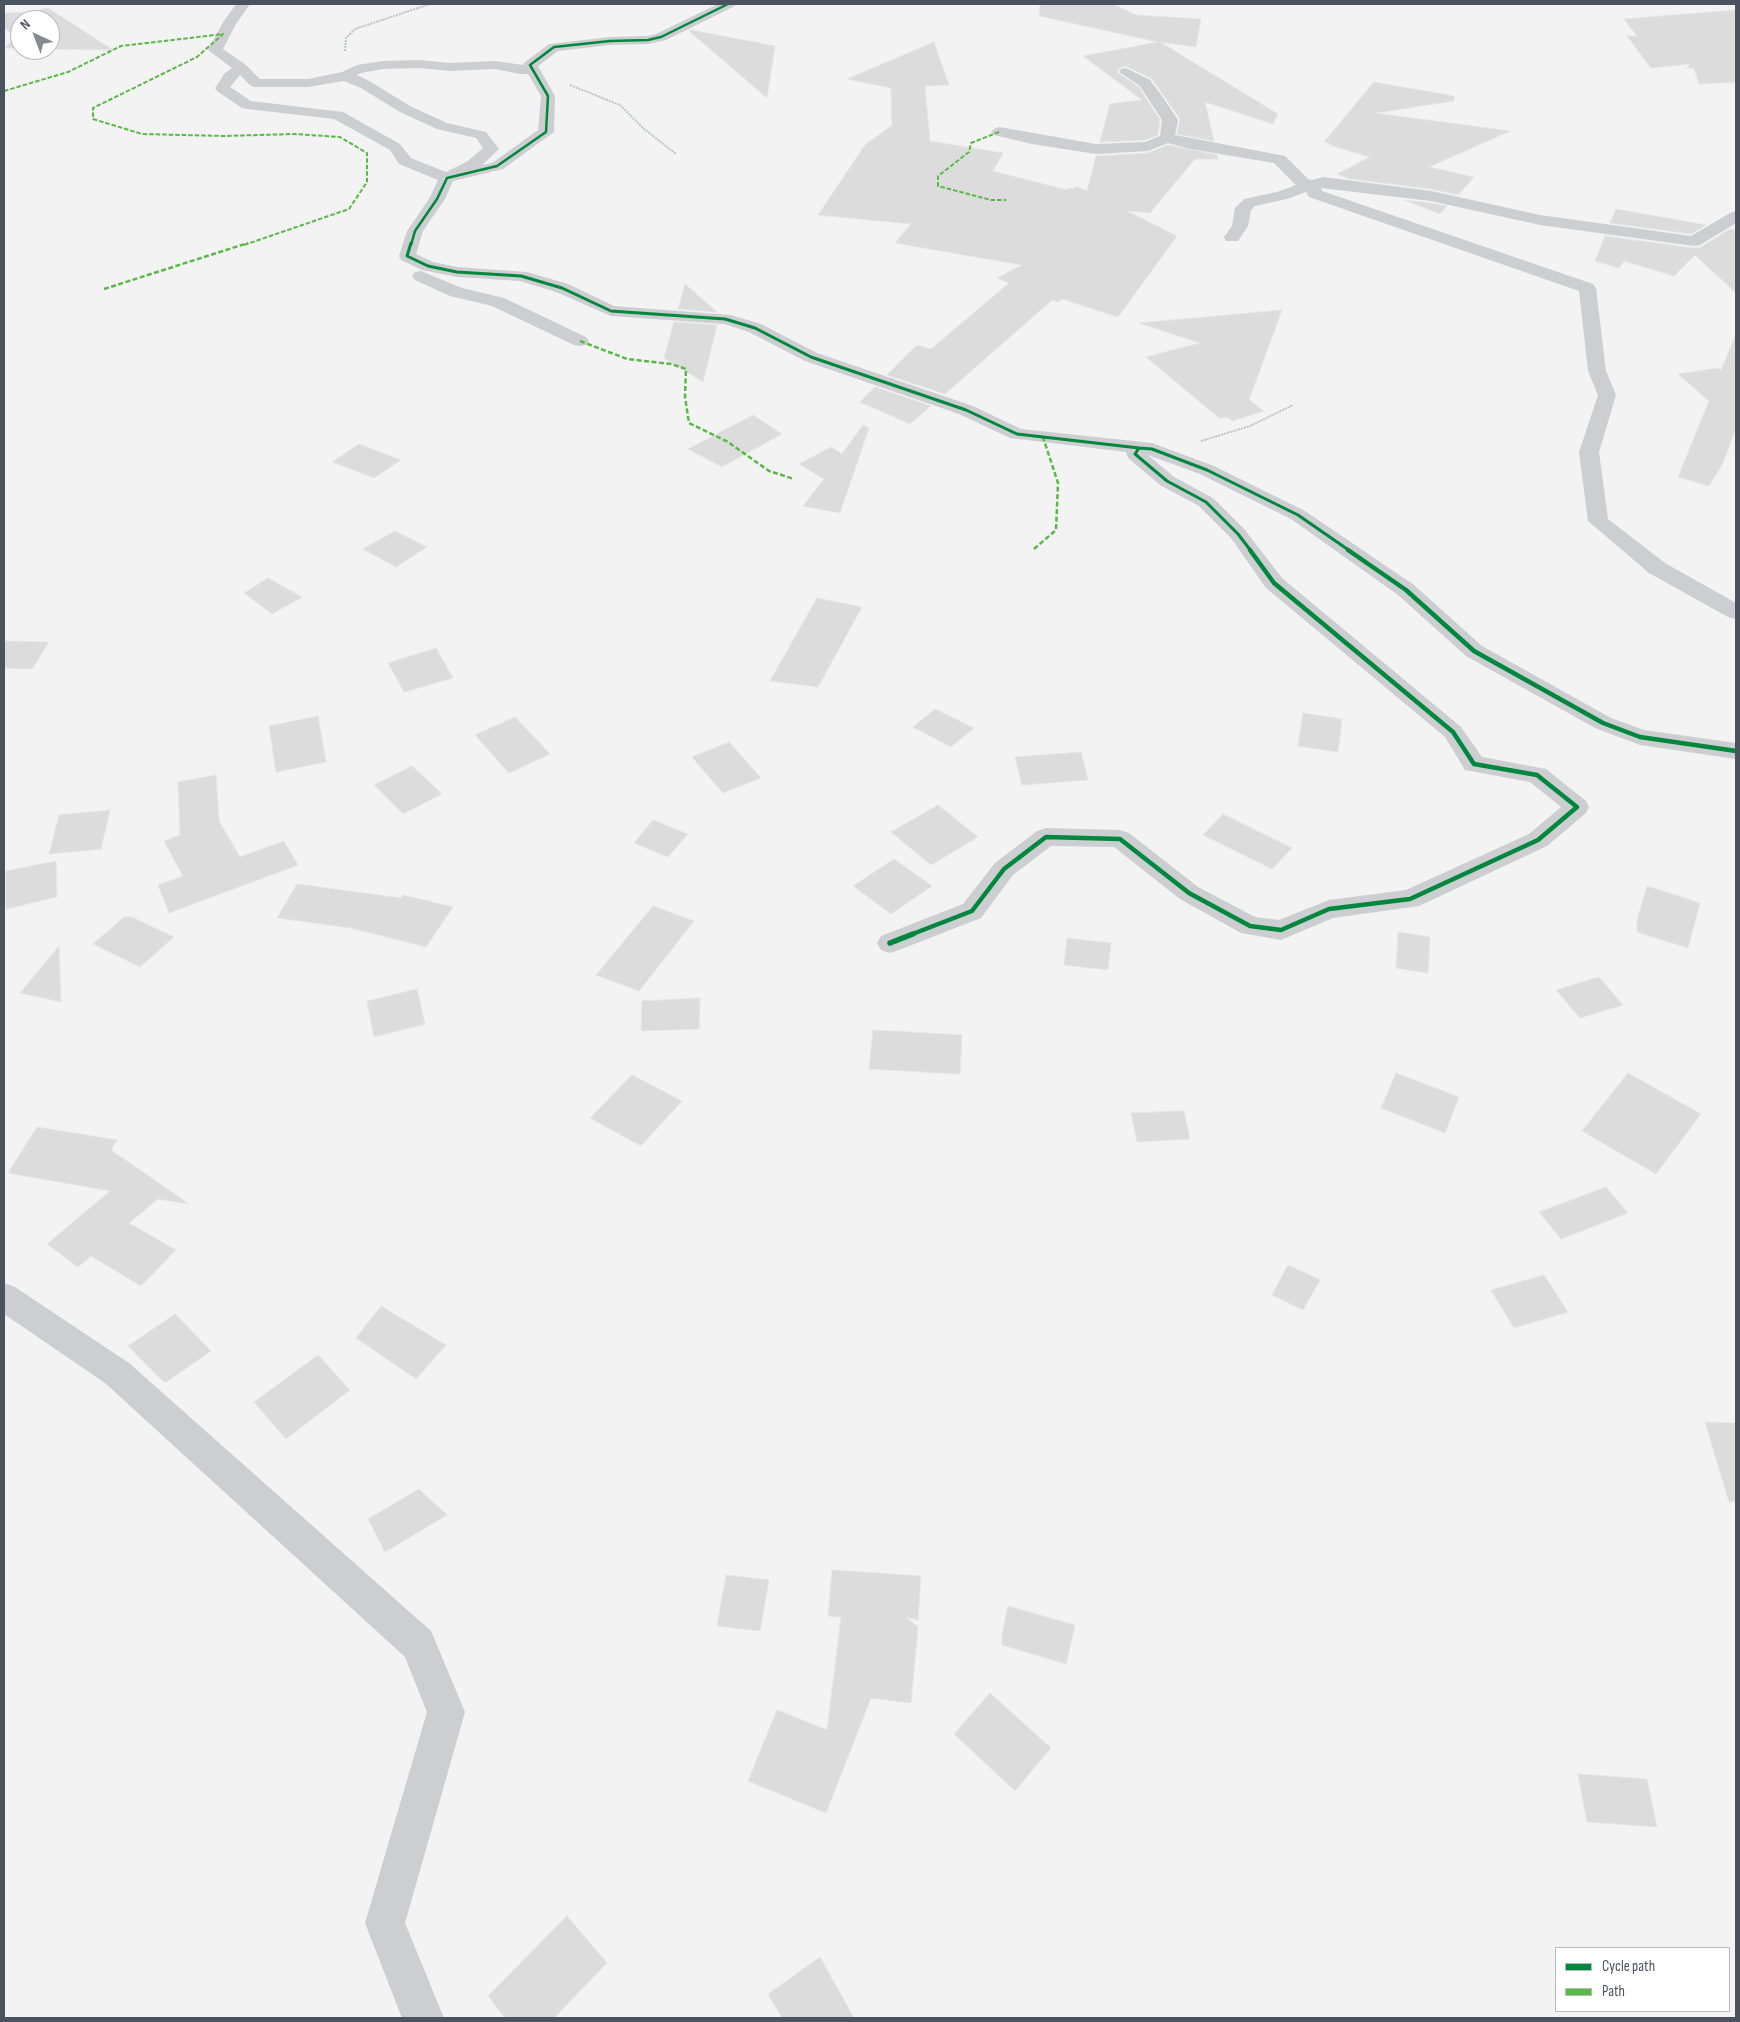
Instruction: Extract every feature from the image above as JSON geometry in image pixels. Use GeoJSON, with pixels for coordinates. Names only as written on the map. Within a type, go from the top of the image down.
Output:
{"type":"FeatureCollection","features":[{"type":"Feature","properties":{"kind":"street"},"geometry":{"type":"LineString","coordinates":[[243,4],[228,24],[214,50],[256,82],[308,84],[383,65],[419,64],[450,67],[495,65],[520,70],[533,69]]}},
{"type":"Feature","properties":{"kind":"street"},"geometry":{"type":"LineString","coordinates":[[240,68],[230,76],[222,88],[247,105],[338,115],[395,147],[405,160],[447,178],[497,166],[546,132],[548,96],[530,65],[554,47],[610,41],[648,40],[660,37],[728,4]]}},
{"type":"Feature","properties":{"kind":"street"},"geometry":{"type":"LineString","coordinates":[[1126,72],[1145,83],[1157,99],[1170,120],[1167,138]]}},
{"type":"Feature","properties":{"kind":"street"},"geometry":{"type":"LineString","coordinates":[[351,73],[366,85],[405,109],[442,126],[481,135],[491,149],[474,164],[447,178],[437,199],[415,230],[406,264],[424,278],[456,292],[498,302],[580,341]]}},
{"type":"Feature","properties":{"kind":"street"},"geometry":{"type":"LineString","coordinates":[[999,132],[1096,149],[1148,146],[1167,138],[1190,144],[1279,158],[1302,182],[1312,185]]}},
{"type":"Feature","properties":{"kind":"street"},"geometry":{"type":"LineString","coordinates":[[1232,237],[1240,226],[1243,208],[1250,202],[1282,196],[1323,182],[1430,196],[1540,220],[1694,241],[1736,216]]}},
{"type":"Feature","properties":{"kind":"street"},"geometry":{"type":"LineString","coordinates":[[1312,185],[1315,194],[1587,288],[1597,371],[1607,395],[1589,452],[1598,521],[1657,568],[1736,612]]}},
{"type":"Feature","properties":{"kind":"street"},"geometry":{"type":"LineString","coordinates":[[407,256],[428,266],[457,272],[521,276],[562,288],[611,311],[725,319],[755,328],[811,357],[966,410],[1018,434],[1152,449],[1207,470],[1298,515],[1406,590],[1474,651],[1603,723],[1640,737],[1736,751]]}},
{"type":"Feature","properties":{"kind":"street"},"geometry":{"type":"LineString","coordinates":[[890,943],[972,911],[1004,869],[1046,837],[1120,839],[1189,893],[1250,926],[1281,930],[1329,909],[1410,899],[1538,840],[1577,807],[1537,775],[1474,764],[1453,732],[1274,583],[1238,534],[1206,502],[1167,480],[1135,454],[1139,448]]}},
{"type":"Feature","properties":{"kind":"street"},"geometry":{"type":"LineString","coordinates":[[4,1297],[117,1373],[418,1644],[446,1712],[385,1923],[423,2018]]}},
{"type":"Feature","properties":{"kind":"path"},"geometry":{"type":"LineString","coordinates":[[351,73],[345,58],[346,38],[356,29],[430,4]]}},
{"type":"Feature","properties":{"kind":"path"},"geometry":{"type":"LineString","coordinates":[[533,69],[620,105],[643,128],[676,154]]}},
{"type":"Feature","properties":{"kind":"path"},"geometry":{"type":"LineString","coordinates":[[1198,442],[1250,426],[1293,405]]}},
{"type":"Feature","properties":{"kind":"building"},"geometry":{"type":"Polygon","coordinates":[[[1040,4],[1113,4],[1136,15],[1201,19],[1196,47],[1160,42],[1278,114],[1273,124],[1205,102],[1214,141],[1177,134],[1180,119],[1152,79],[1126,66],[1119,68],[1117,72],[1139,87],[1160,120],[1158,135],[1145,140],[1100,142],[1110,104],[1142,100],[1083,56],[1158,42],[1039,16],[1040,4]]]}},
{"type":"Feature","properties":{"kind":"building"},"geometry":{"type":"Polygon","coordinates":[[[1736,10],[1736,82],[1699,84],[1694,68],[1687,68],[1690,64],[1651,68],[1627,36],[1637,36],[1624,19],[1736,10]]]}},
{"type":"Feature","properties":{"kind":"building"},"geometry":{"type":"Polygon","coordinates":[[[4,13],[10,13],[10,32],[4,27],[4,13]]]}},
{"type":"Feature","properties":{"kind":"building"},"geometry":{"type":"Polygon","coordinates":[[[60,16],[113,50],[60,49],[60,16]]]}},
{"type":"Feature","properties":{"kind":"building"},"geometry":{"type":"Polygon","coordinates":[[[689,31],[775,46],[767,98],[689,31]]]}},
{"type":"Feature","properties":{"kind":"building"},"geometry":{"type":"Polygon","coordinates":[[[934,42],[949,85],[925,86],[930,141],[1003,153],[993,171],[1067,190],[1069,188],[1074,189],[1076,186],[1087,191],[1096,156],[1148,153],[1168,145],[1217,155],[1218,159],[1195,159],[1150,213],[1127,211],[1177,236],[1118,317],[1062,299],[1058,302],[1052,300],[945,394],[887,375],[917,345],[931,349],[1009,283],[997,278],[1022,265],[895,243],[911,224],[818,215],[865,145],[892,125],[891,88],[847,79],[934,42]]]}},
{"type":"Feature","properties":{"kind":"building"},"geometry":{"type":"Polygon","coordinates":[[[1374,82],[1454,96],[1454,101],[1375,113],[1510,131],[1429,167],[1474,177],[1458,195],[1431,189],[1350,179],[1337,174],[1370,157],[1324,142],[1374,82]]]}},
{"type":"Feature","properties":{"kind":"building"},"geometry":{"type":"Polygon","coordinates":[[[1404,200],[1431,203],[1447,206],[1440,214],[1404,200]]]}},
{"type":"Feature","properties":{"kind":"building"},"geometry":{"type":"Polygon","coordinates":[[[1616,209],[1706,225],[1691,234],[1610,223],[1616,209]]]}},
{"type":"Feature","properties":{"kind":"building"},"geometry":{"type":"Polygon","coordinates":[[[1730,229],[1736,230],[1736,293],[1695,255],[1674,276],[1624,261],[1619,268],[1595,261],[1605,236],[1694,248],[1701,247],[1730,229]]]}},
{"type":"Feature","properties":{"kind":"building"},"geometry":{"type":"Polygon","coordinates":[[[685,284],[717,312],[678,309],[685,284]]]}},
{"type":"Feature","properties":{"kind":"building"},"geometry":{"type":"Polygon","coordinates":[[[1282,310],[1249,400],[1264,411],[1232,421],[1227,417],[1219,418],[1146,357],[1200,343],[1139,323],[1282,310]]]}},
{"type":"Feature","properties":{"kind":"building"},"geometry":{"type":"Polygon","coordinates":[[[674,322],[717,325],[703,382],[664,358],[674,322]]]}},
{"type":"Feature","properties":{"kind":"building"},"geometry":{"type":"Polygon","coordinates":[[[1735,337],[1736,428],[1723,463],[1709,486],[1678,477],[1709,401],[1678,374],[1718,368],[1721,370],[1735,337]]]}},
{"type":"Feature","properties":{"kind":"building"},"geometry":{"type":"Polygon","coordinates":[[[875,387],[931,406],[910,424],[860,402],[875,387]]]}},
{"type":"Feature","properties":{"kind":"building"},"geometry":{"type":"Polygon","coordinates":[[[753,415],[782,434],[722,467],[688,449],[753,415]]]}},
{"type":"Feature","properties":{"kind":"building"},"geometry":{"type":"Polygon","coordinates":[[[863,425],[869,428],[840,513],[803,506],[824,479],[799,464],[831,447],[842,454],[863,425]]]}},
{"type":"Feature","properties":{"kind":"building"},"geometry":{"type":"Polygon","coordinates":[[[359,444],[401,460],[374,478],[332,462],[359,444]]]}},
{"type":"Feature","properties":{"kind":"building"},"geometry":{"type":"Polygon","coordinates":[[[395,531],[427,547],[396,567],[363,549],[395,531]]]}},
{"type":"Feature","properties":{"kind":"building"},"geometry":{"type":"Polygon","coordinates":[[[268,578],[302,597],[272,614],[244,593],[268,578]]]}},
{"type":"Feature","properties":{"kind":"building"},"geometry":{"type":"Polygon","coordinates":[[[817,598],[862,607],[818,687],[770,681],[817,598]]]}},
{"type":"Feature","properties":{"kind":"building"},"geometry":{"type":"Polygon","coordinates":[[[4,641],[49,642],[32,669],[4,668],[4,641]]]}},
{"type":"Feature","properties":{"kind":"building"},"geometry":{"type":"Polygon","coordinates":[[[436,648],[453,678],[404,692],[388,663],[436,648]]]}},
{"type":"Feature","properties":{"kind":"building"},"geometry":{"type":"Polygon","coordinates":[[[935,709],[974,728],[951,747],[913,727],[935,709]]]}},
{"type":"Feature","properties":{"kind":"building"},"geometry":{"type":"Polygon","coordinates":[[[1303,713],[1342,719],[1338,752],[1298,746],[1303,713]]]}},
{"type":"Feature","properties":{"kind":"building"},"geometry":{"type":"Polygon","coordinates":[[[318,716],[326,762],[276,772],[269,726],[318,716]]]}},
{"type":"Feature","properties":{"kind":"building"},"geometry":{"type":"Polygon","coordinates":[[[515,717],[550,754],[509,773],[475,735],[515,717]]]}},
{"type":"Feature","properties":{"kind":"building"},"geometry":{"type":"Polygon","coordinates":[[[729,742],[761,778],[723,793],[692,757],[729,742]]]}},
{"type":"Feature","properties":{"kind":"building"},"geometry":{"type":"Polygon","coordinates":[[[1081,752],[1088,780],[1022,785],[1015,757],[1081,752]]]}},
{"type":"Feature","properties":{"kind":"building"},"geometry":{"type":"Polygon","coordinates":[[[412,766],[442,794],[403,814],[374,785],[412,766]]]}},
{"type":"Feature","properties":{"kind":"building"},"geometry":{"type":"Polygon","coordinates":[[[216,775],[219,821],[240,857],[284,841],[298,865],[169,913],[158,885],[183,876],[164,841],[180,835],[178,782],[216,775]]]}},
{"type":"Feature","properties":{"kind":"building"},"geometry":{"type":"Polygon","coordinates":[[[938,805],[978,837],[931,865],[891,832],[938,805]]]}},
{"type":"Feature","properties":{"kind":"building"},"geometry":{"type":"Polygon","coordinates":[[[110,810],[101,849],[49,854],[59,815],[110,810]]]}},
{"type":"Feature","properties":{"kind":"building"},"geometry":{"type":"Polygon","coordinates":[[[1223,814],[1292,848],[1272,869],[1203,835],[1223,814]]]}},
{"type":"Feature","properties":{"kind":"building"},"geometry":{"type":"Polygon","coordinates":[[[653,820],[688,834],[668,857],[634,843],[653,820]]]}},
{"type":"Feature","properties":{"kind":"building"},"geometry":{"type":"Polygon","coordinates":[[[894,859],[932,886],[891,914],[853,886],[894,859]]]}},
{"type":"Feature","properties":{"kind":"building"},"geometry":{"type":"Polygon","coordinates":[[[56,861],[57,897],[6,909],[6,871],[56,861]]]}},
{"type":"Feature","properties":{"kind":"building"},"geometry":{"type":"Polygon","coordinates":[[[297,884],[401,898],[403,895],[453,907],[426,947],[351,928],[277,918],[297,884]]]}},
{"type":"Feature","properties":{"kind":"building"},"geometry":{"type":"Polygon","coordinates":[[[1647,886],[1700,903],[1688,948],[1637,932],[1637,920],[1647,886]]]}},
{"type":"Feature","properties":{"kind":"building"},"geometry":{"type":"Polygon","coordinates":[[[653,906],[694,921],[639,991],[596,975],[653,906]]]}},
{"type":"Feature","properties":{"kind":"building"},"geometry":{"type":"Polygon","coordinates":[[[124,917],[132,917],[174,937],[140,967],[93,944],[124,917]]]}},
{"type":"Feature","properties":{"kind":"building"},"geometry":{"type":"Polygon","coordinates":[[[1398,932],[1430,937],[1428,973],[1396,968],[1398,932]]]}},
{"type":"Feature","properties":{"kind":"building"},"geometry":{"type":"Polygon","coordinates":[[[1067,938],[1111,943],[1108,970],[1064,965],[1067,938]]]}},
{"type":"Feature","properties":{"kind":"building"},"geometry":{"type":"Polygon","coordinates":[[[59,946],[61,1002],[20,993],[59,946]]]}},
{"type":"Feature","properties":{"kind":"building"},"geometry":{"type":"Polygon","coordinates":[[[1599,977],[1623,1005],[1580,1018],[1556,990],[1599,977]]]}},
{"type":"Feature","properties":{"kind":"building"},"geometry":{"type":"Polygon","coordinates":[[[417,989],[425,1024],[374,1037],[367,1001],[417,989]]]}},
{"type":"Feature","properties":{"kind":"building"},"geometry":{"type":"Polygon","coordinates":[[[700,998],[699,1029],[641,1031],[642,1001],[700,998]]]}},
{"type":"Feature","properties":{"kind":"building"},"geometry":{"type":"Polygon","coordinates":[[[873,1030],[962,1035],[960,1074],[869,1069],[873,1030]]]}},
{"type":"Feature","properties":{"kind":"building"},"geometry":{"type":"Polygon","coordinates":[[[1396,1073],[1459,1097],[1445,1133],[1381,1108],[1396,1073]]]}},
{"type":"Feature","properties":{"kind":"building"},"geometry":{"type":"Polygon","coordinates":[[[1628,1073],[1701,1114],[1656,1174],[1582,1131],[1628,1073]]]}},
{"type":"Feature","properties":{"kind":"building"},"geometry":{"type":"Polygon","coordinates":[[[632,1075],[682,1101],[641,1146],[590,1118],[632,1075]]]}},
{"type":"Feature","properties":{"kind":"building"},"geometry":{"type":"Polygon","coordinates":[[[1184,1111],[1190,1139],[1137,1142],[1131,1113],[1184,1111]]]}},
{"type":"Feature","properties":{"kind":"building"},"geometry":{"type":"Polygon","coordinates":[[[37,1127],[117,1140],[111,1150],[189,1204],[158,1199],[129,1223],[176,1250],[141,1286],[91,1256],[78,1267],[47,1244],[110,1191],[8,1173],[37,1127]]]}},
{"type":"Feature","properties":{"kind":"building"},"geometry":{"type":"Polygon","coordinates":[[[1606,1187],[1628,1213],[1561,1239],[1539,1212],[1606,1187]]]}},
{"type":"Feature","properties":{"kind":"building"},"geometry":{"type":"Polygon","coordinates":[[[1288,1265],[1320,1280],[1303,1310],[1272,1295],[1288,1265]]]}},
{"type":"Feature","properties":{"kind":"building"},"geometry":{"type":"Polygon","coordinates":[[[1544,1275],[1568,1312],[1514,1328],[1491,1290],[1544,1275]]]}},
{"type":"Feature","properties":{"kind":"building"},"geometry":{"type":"Polygon","coordinates":[[[381,1306],[446,1345],[416,1379],[356,1338],[381,1306]]]}},
{"type":"Feature","properties":{"kind":"building"},"geometry":{"type":"Polygon","coordinates":[[[175,1314],[211,1351],[165,1383],[128,1346],[175,1314]]]}},
{"type":"Feature","properties":{"kind":"building"},"geometry":{"type":"Polygon","coordinates":[[[318,1355],[350,1390],[286,1439],[254,1402],[318,1355]]]}},
{"type":"Feature","properties":{"kind":"building"},"geometry":{"type":"Polygon","coordinates":[[[1705,1422],[1736,1423],[1736,1501],[1729,1502],[1705,1422]]]}},
{"type":"Feature","properties":{"kind":"building"},"geometry":{"type":"Polygon","coordinates":[[[419,1489],[447,1515],[385,1552],[368,1519],[419,1489]]]}},
{"type":"Feature","properties":{"kind":"building"},"geometry":{"type":"Polygon","coordinates":[[[832,1570],[921,1576],[918,1620],[906,1617],[918,1627],[911,1703],[871,1698],[826,1813],[748,1781],[777,1710],[827,1730],[841,1617],[828,1616],[832,1570]]]}},
{"type":"Feature","properties":{"kind":"building"},"geometry":{"type":"Polygon","coordinates":[[[726,1575],[769,1580],[760,1631],[717,1626],[726,1575]]]}},
{"type":"Feature","properties":{"kind":"building"},"geometry":{"type":"Polygon","coordinates":[[[1008,1606],[1075,1625],[1066,1664],[1002,1645],[1002,1634],[1008,1606]]]}},
{"type":"Feature","properties":{"kind":"building"},"geometry":{"type":"Polygon","coordinates":[[[990,1693],[1051,1748],[1015,1791],[954,1734],[990,1693]]]}},
{"type":"Feature","properties":{"kind":"building"},"geometry":{"type":"Polygon","coordinates":[[[1578,1774],[1647,1779],[1657,1827],[1587,1822],[1578,1774]]]}},
{"type":"Feature","properties":{"kind":"building"},"geometry":{"type":"Polygon","coordinates":[[[567,1916],[607,1963],[554,2018],[505,2018],[488,1996],[567,1916]]]}},
{"type":"Feature","properties":{"kind":"building"},"geometry":{"type":"Polygon","coordinates":[[[820,1957],[854,2018],[782,2018],[768,1994],[820,1957]]]}},
{"type":"Feature","properties":{"kind":"marked path"},"geometry":{"type":"LineString","coordinates":[[4,91],[68,72],[121,46],[223,34],[197,57],[93,108],[93,119],[142,134],[224,136],[294,134],[340,137],[367,153],[367,182],[349,209],[297,228],[104,289]]}},
{"type":"Feature","properties":{"kind":"marked path"},"geometry":{"type":"LineString","coordinates":[[999,132],[971,143],[969,152],[938,176],[938,186],[991,200],[1006,200]]}},
{"type":"Feature","properties":{"kind":"marked path"},"geometry":{"type":"LineString","coordinates":[[580,341],[627,359],[671,364],[686,369],[685,397],[689,423],[728,442],[769,471],[794,479]]}},
{"type":"Feature","properties":{"kind":"marked path"},"geometry":{"type":"LineString","coordinates":[[1034,549],[1056,530],[1058,483],[1043,437]]}},
{"type":"Feature","properties":{"kind":"cycle path"},"geometry":{"type":"LineString","coordinates":[[728,4],[661,37],[648,40],[610,41],[554,47],[530,65],[548,96],[546,132],[497,166],[447,178],[437,199],[415,231],[407,256],[428,266],[457,272],[521,276],[562,288],[611,311],[725,319],[755,328],[811,357],[966,410],[1017,434],[1139,448]]}},
{"type":"Feature","properties":{"kind":"cycle path"},"geometry":{"type":"LineString","coordinates":[[890,943],[972,911],[1004,869],[1046,837],[1120,839],[1189,893],[1250,926],[1281,930],[1329,909],[1410,899],[1538,840],[1577,807],[1537,775],[1474,764],[1453,732],[1274,583],[1238,534],[1206,502],[1167,481],[1135,454],[1139,448],[1152,449],[1207,470],[1298,515],[1406,590],[1474,651],[1603,723],[1640,737],[1736,751]]}}]}
